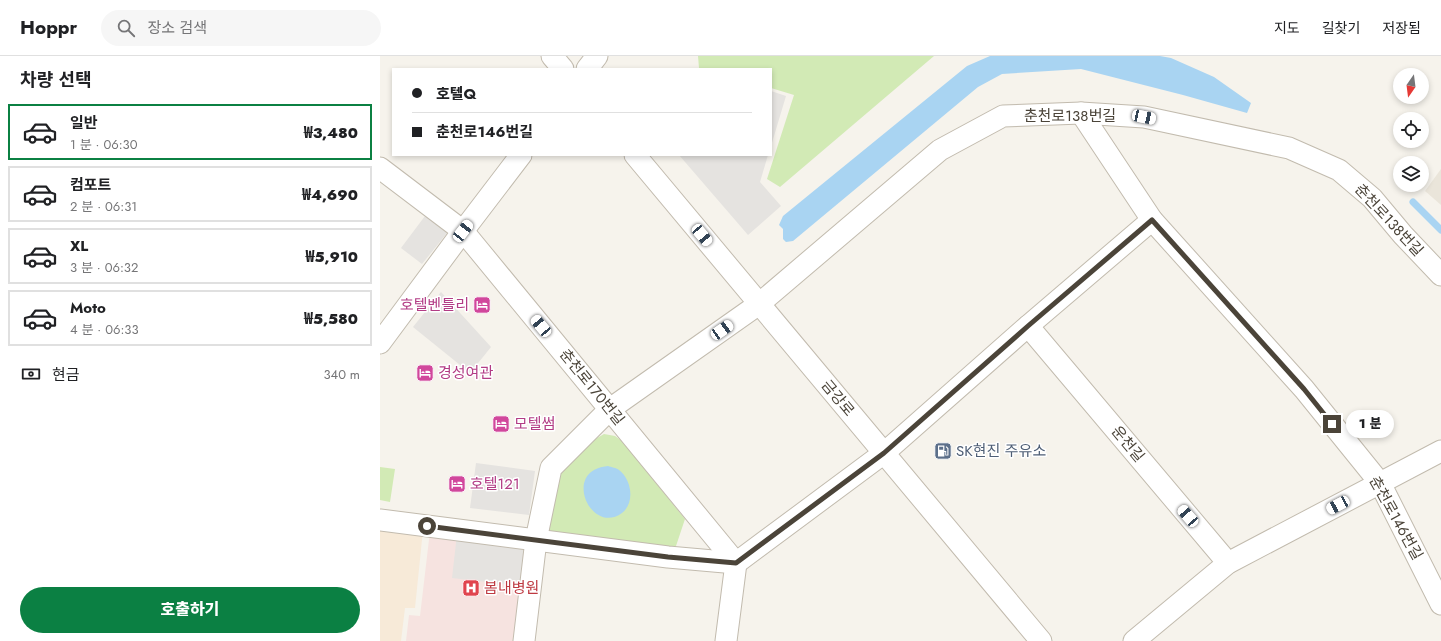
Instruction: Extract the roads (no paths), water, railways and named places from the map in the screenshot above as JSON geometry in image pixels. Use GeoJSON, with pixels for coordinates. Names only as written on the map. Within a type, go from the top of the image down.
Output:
{"type":"FeatureCollection","features":[{"type":"Feature","properties":{"kind":"street"},"geometry":{"type":"LineString","coordinates":[[552,56],[562,68]]}},
{"type":"Feature","properties":{"kind":"street"},"geometry":{"type":"LineString","coordinates":[[589,68],[597,56]]}},
{"type":"Feature","properties":{"kind":"street","name":"춘천로146번길"},"geometry":{"type":"LineString","coordinates":[[1081,113],[1152,220],[1304,389],[1380,483],[1441,604]]}},
{"type":"Feature","properties":{"kind":"street","name":"춘천로138번길"},"geometry":{"type":"LineString","coordinates":[[524,641],[536,540],[550,468],[610,409],[759,304],[940,150],[1003,116],[1081,113],[1144,117],[1290,148],[1339,170],[1372,198],[1403,235],[1441,275]]}},
{"type":"Feature","properties":{"kind":"street"},"geometry":{"type":"LineString","coordinates":[[380,343],[463,231],[521,156]]}},
{"type":"Feature","properties":{"kind":"street","name":"금강로"},"geometry":{"type":"LineString","coordinates":[[636,156],[1041,641]]}},
{"type":"Feature","properties":{"kind":"street","name":"춘천로170번길"},"geometry":{"type":"LineString","coordinates":[[380,168],[463,231],[736,563]]}},
{"type":"Feature","properties":{"kind":"street"},"geometry":{"type":"LineString","coordinates":[[380,520],[668,557],[736,563],[884,453],[1028,326],[1152,220]]}},
{"type":"Feature","properties":{"kind":"street","name":"운천길"},"geometry":{"type":"LineString","coordinates":[[1028,326],[1228,563]]}},
{"type":"Feature","properties":{"kind":"street"},"geometry":{"type":"LineString","coordinates":[[1134,641],[1228,563],[1441,451]]}},
{"type":"Feature","properties":{"kind":"street"},"geometry":{"type":"LineString","coordinates":[[726,641],[736,563]]}},
{"type":"Feature","properties":{"kind":"water"},"geometry":{"type":"Polygon","coordinates":[[[990,56],[1160,56],[1171,58],[1214,77],[1251,103],[1247,113],[1081,69],[1002,74],[978,87],[793,241],[786,242],[783,239],[783,229],[779,225],[783,216],[967,66],[990,56]]]}},
{"type":"Feature","properties":{"kind":"water"},"geometry":{"type":"Polygon","coordinates":[[[608,466],[618,469],[623,474],[629,485],[630,492],[629,503],[626,509],[622,513],[611,518],[600,516],[592,509],[586,500],[584,489],[586,478],[594,470],[608,466]]]}},
{"type":"Feature","properties":{"kind":"waterway"},"geometry":{"type":"LineString","coordinates":[[1413,202],[1441,230]]}},
{"type":"Feature","properties":{"kind":"place","name":"호텔벤틀리"},"geometry":{"type":"Point","coordinates":[482,305]}},
{"type":"Feature","properties":{"kind":"place","name":"경성여관"},"geometry":{"type":"Point","coordinates":[425,373]}},
{"type":"Feature","properties":{"kind":"place","name":"모텔썸"},"geometry":{"type":"Point","coordinates":[501,424]}},
{"type":"Feature","properties":{"kind":"place","name":"SK현진 주유소"},"geometry":{"type":"Point","coordinates":[943,451]}},
{"type":"Feature","properties":{"kind":"place","name":"호텔121"},"geometry":{"type":"Point","coordinates":[457,484]}},
{"type":"Feature","properties":{"kind":"place","name":"봄내병원"},"geometry":{"type":"Point","coordinates":[471,588]}}]}
